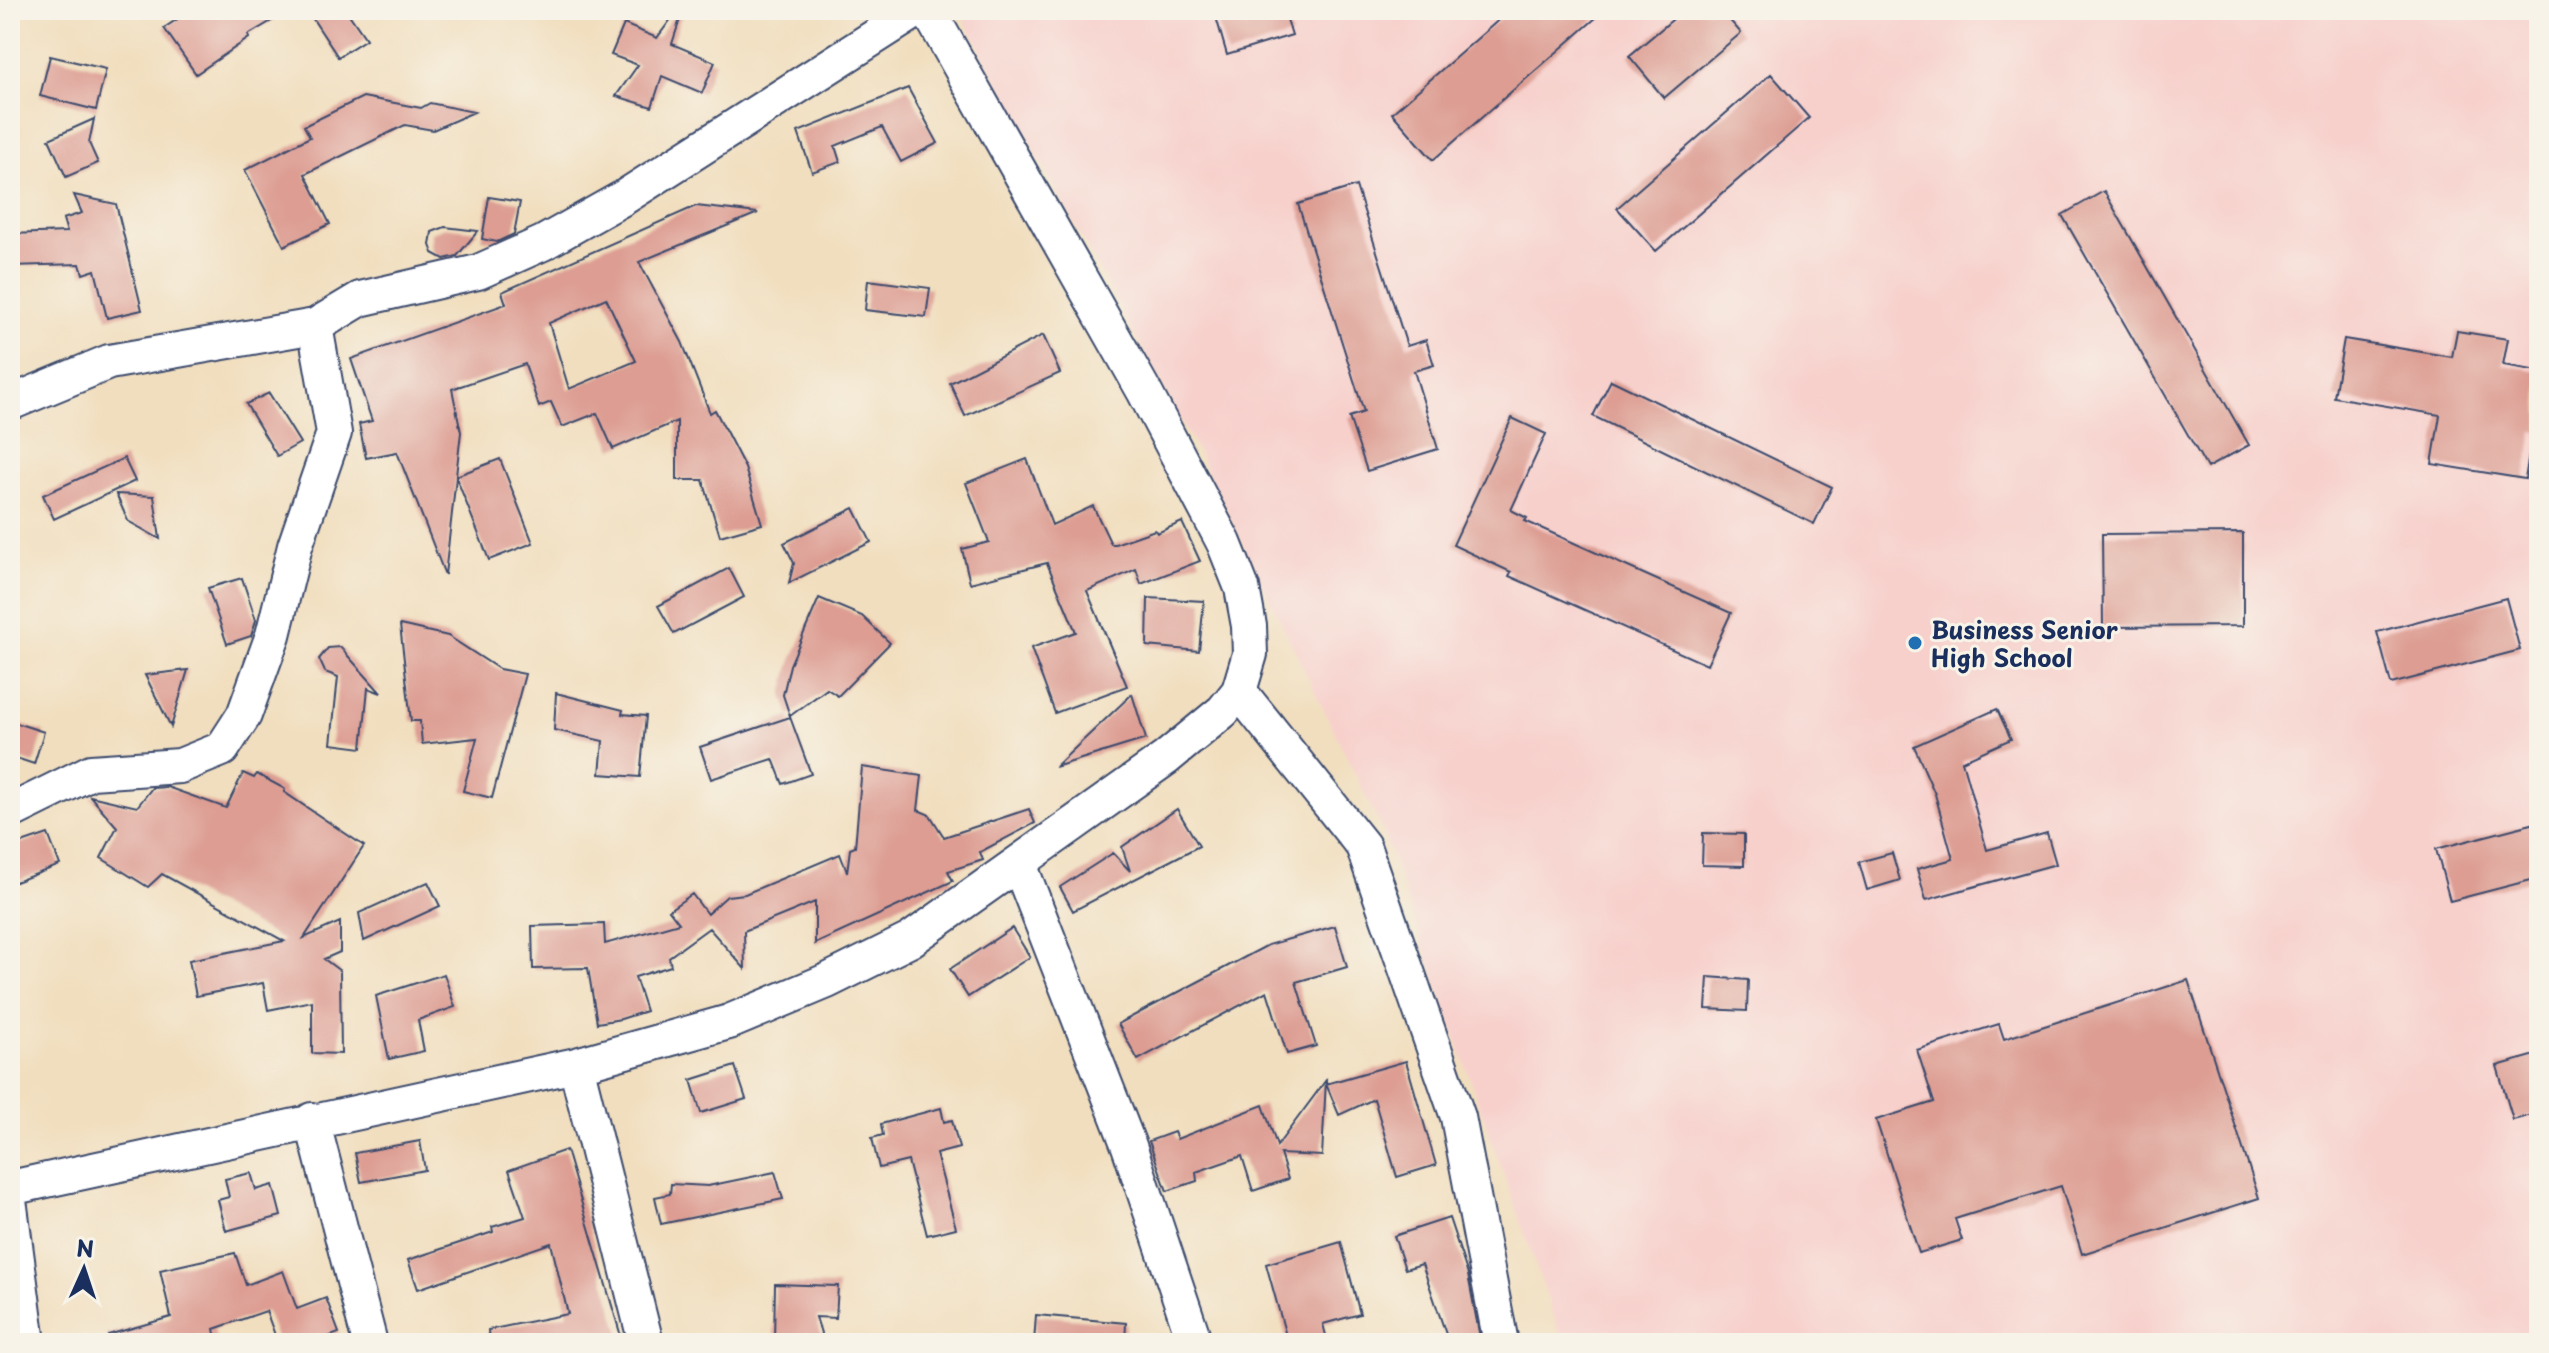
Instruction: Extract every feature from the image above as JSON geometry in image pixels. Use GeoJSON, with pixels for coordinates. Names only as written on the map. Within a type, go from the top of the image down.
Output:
{"type":"FeatureCollection","features":[{"type":"Feature","properties":{"kind":"street"},"geometry":{"type":"LineString","coordinates":[[10,403],[109,362],[315,326],[360,299],[478,272],[543,243],[623,198],[917,10]]}},
{"type":"Feature","properties":{"kind":"street"},"geometry":{"type":"LineString","coordinates":[[10,1188],[576,1065],[729,1022],[827,981],[910,940],[1166,758],[1223,711],[1239,691],[1248,665],[1249,626],[1242,588],[1224,543],[1144,391],[928,10]]}},
{"type":"Feature","properties":{"kind":"street"},"geometry":{"type":"LineString","coordinates":[[10,812],[91,772],[180,766],[222,749],[244,715],[273,635],[295,546],[334,433],[315,326]]}},
{"type":"Feature","properties":{"kind":"street"},"geometry":{"type":"LineString","coordinates":[[1239,691],[1363,846],[1458,1117],[1501,1343]]}},
{"type":"Feature","properties":{"kind":"street"},"geometry":{"type":"LineString","coordinates":[[1019,864],[1129,1146],[1195,1343]]}},
{"type":"Feature","properties":{"kind":"street"},"geometry":{"type":"LineString","coordinates":[[576,1065],[646,1343]]}},
{"type":"Feature","properties":{"kind":"street"},"geometry":{"type":"LineString","coordinates":[[312,1120],[370,1343]]}},
{"type":"Feature","properties":{"kind":"street"},"geometry":{"type":"LineString","coordinates":[[10,1207],[28,1343]]}},
{"type":"Feature","properties":{"kind":"shaded area","name":"Business Senior High School"},"geometry":{"type":"Polygon","coordinates":[[[959,10],[2539,10],[2539,1343],[1563,1343],[1383,831],[1199,454],[959,10]]]}},
{"type":"Feature","properties":{"kind":"building"},"geometry":{"type":"Polygon","coordinates":[[[191,10],[290,10],[248,35],[249,38],[196,74],[164,28],[191,10]]]}},
{"type":"Feature","properties":{"kind":"building"},"geometry":{"type":"Polygon","coordinates":[[[307,10],[346,10],[366,39],[338,57],[307,10]]]}},
{"type":"Feature","properties":{"kind":"building"},"geometry":{"type":"Polygon","coordinates":[[[1214,10],[1284,10],[1292,35],[1227,55],[1214,10]]]}},
{"type":"Feature","properties":{"kind":"building"},"geometry":{"type":"Polygon","coordinates":[[[1510,10],[1605,10],[1433,160],[1392,113],[1510,10]]]}},
{"type":"Feature","properties":{"kind":"building"},"geometry":{"type":"Polygon","coordinates":[[[1684,10],[1721,10],[1741,33],[1664,98],[1629,56],[1684,10]]]}},
{"type":"Feature","properties":{"kind":"building"},"geometry":{"type":"Polygon","coordinates":[[[677,11],[682,13],[672,44],[715,62],[702,93],[662,76],[652,107],[616,96],[638,65],[611,55],[624,24],[657,38],[677,11]]]}},
{"type":"Feature","properties":{"kind":"building"},"geometry":{"type":"Polygon","coordinates":[[[50,56],[106,69],[96,110],[40,96],[50,56]]]}},
{"type":"Feature","properties":{"kind":"building"},"geometry":{"type":"Polygon","coordinates":[[[1771,74],[1809,118],[1656,251],[1617,208],[1771,74]]]}},
{"type":"Feature","properties":{"kind":"building"},"geometry":{"type":"Polygon","coordinates":[[[908,88],[938,143],[901,162],[882,127],[835,146],[840,162],[812,172],[798,132],[908,88]]]}},
{"type":"Feature","properties":{"kind":"building"},"geometry":{"type":"Polygon","coordinates":[[[363,97],[421,108],[430,103],[474,112],[433,130],[405,125],[305,174],[330,224],[284,246],[245,170],[310,137],[304,126],[363,97]]]}},
{"type":"Feature","properties":{"kind":"building"},"geometry":{"type":"Polygon","coordinates":[[[94,119],[89,143],[98,163],[66,177],[49,139],[94,119]]]}},
{"type":"Feature","properties":{"kind":"building"},"geometry":{"type":"Polygon","coordinates":[[[1356,186],[1407,346],[1426,340],[1434,365],[1414,371],[1438,449],[1367,471],[1349,417],[1364,412],[1298,204],[1356,186]]]}},
{"type":"Feature","properties":{"kind":"building"},"geometry":{"type":"Polygon","coordinates":[[[2104,191],[2249,445],[2207,468],[2062,215],[2104,191]]]}},
{"type":"Feature","properties":{"kind":"building"},"geometry":{"type":"Polygon","coordinates":[[[74,195],[116,204],[142,310],[107,318],[95,270],[83,274],[80,264],[10,266],[10,234],[67,232],[63,219],[82,213],[74,195]]]}},
{"type":"Feature","properties":{"kind":"building"},"geometry":{"type":"Polygon","coordinates":[[[489,197],[520,202],[514,234],[497,242],[482,239],[489,197]]]}},
{"type":"Feature","properties":{"kind":"building"},"geometry":{"type":"Polygon","coordinates":[[[696,206],[758,213],[639,262],[682,342],[710,413],[715,410],[745,468],[762,524],[720,536],[703,480],[677,480],[677,421],[613,449],[597,413],[562,427],[551,402],[539,407],[525,364],[452,389],[461,432],[456,476],[500,459],[533,543],[489,560],[456,477],[445,575],[397,452],[366,458],[359,424],[372,421],[351,359],[506,304],[502,292],[696,206]],[[606,298],[549,323],[569,389],[636,361],[606,298]]]}},
{"type":"Feature","properties":{"kind":"building"},"geometry":{"type":"Polygon","coordinates":[[[445,227],[478,231],[457,256],[444,259],[433,253],[430,245],[432,232],[445,227]]]}},
{"type":"Feature","properties":{"kind":"building"},"geometry":{"type":"Polygon","coordinates":[[[868,280],[930,288],[926,317],[865,310],[868,280]]]}},
{"type":"Feature","properties":{"kind":"building"},"geometry":{"type":"Polygon","coordinates":[[[2457,331],[2508,339],[2503,365],[2539,371],[2539,432],[2533,431],[2525,479],[2432,464],[2440,415],[2334,397],[2344,339],[2452,357],[2457,331]]]}},
{"type":"Feature","properties":{"kind":"building"},"geometry":{"type":"Polygon","coordinates":[[[1043,335],[1060,373],[965,416],[950,383],[1043,335]]]}},
{"type":"Feature","properties":{"kind":"building"},"geometry":{"type":"Polygon","coordinates":[[[1611,380],[1832,487],[1814,524],[1593,416],[1611,380]]]}},
{"type":"Feature","properties":{"kind":"building"},"geometry":{"type":"Polygon","coordinates":[[[269,393],[300,443],[277,456],[246,404],[269,393]]]}},
{"type":"Feature","properties":{"kind":"building"},"geometry":{"type":"Polygon","coordinates":[[[1512,418],[1546,434],[1511,510],[1527,518],[1525,521],[1731,613],[1707,665],[1509,576],[1511,572],[1453,545],[1512,418]]]}},
{"type":"Feature","properties":{"kind":"building"},"geometry":{"type":"Polygon","coordinates":[[[124,458],[135,481],[54,519],[43,495],[124,458]]]}},
{"type":"Feature","properties":{"kind":"building"},"geometry":{"type":"Polygon","coordinates":[[[1027,459],[1052,525],[1093,506],[1111,544],[1115,544],[1155,530],[1157,533],[1182,522],[1200,561],[1141,584],[1136,569],[1087,591],[1127,686],[1055,713],[1031,648],[1076,632],[1047,563],[970,583],[962,549],[989,542],[966,483],[1027,459]]]}},
{"type":"Feature","properties":{"kind":"building"},"geometry":{"type":"Polygon","coordinates":[[[116,494],[154,496],[160,539],[128,521],[116,494]]]}},
{"type":"Feature","properties":{"kind":"building"},"geometry":{"type":"Polygon","coordinates":[[[854,508],[871,542],[789,583],[794,563],[784,543],[854,508]]]}},
{"type":"Feature","properties":{"kind":"building"},"geometry":{"type":"Polygon","coordinates":[[[2243,533],[2243,626],[2103,627],[2102,534],[2243,533]]]}},
{"type":"Feature","properties":{"kind":"building"},"geometry":{"type":"Polygon","coordinates":[[[729,568],[744,597],[674,634],[658,606],[729,568]]]}},
{"type":"Feature","properties":{"kind":"building"},"geometry":{"type":"Polygon","coordinates":[[[242,578],[256,620],[251,636],[227,644],[208,588],[242,578]]]}},
{"type":"Feature","properties":{"kind":"building"},"geometry":{"type":"Polygon","coordinates":[[[819,598],[862,616],[890,643],[838,696],[827,689],[790,716],[783,695],[790,665],[819,598]]]}},
{"type":"Feature","properties":{"kind":"building"},"geometry":{"type":"Polygon","coordinates":[[[1148,598],[1204,601],[1199,651],[1147,646],[1148,598]]]}},
{"type":"Feature","properties":{"kind":"building"},"geometry":{"type":"Polygon","coordinates":[[[2506,598],[2520,650],[2391,684],[2377,632],[2506,598]]]}},
{"type":"Feature","properties":{"kind":"building"},"geometry":{"type":"Polygon","coordinates":[[[400,625],[448,636],[499,669],[525,674],[492,798],[463,791],[477,738],[422,744],[420,721],[411,721],[400,625]]]}},
{"type":"Feature","properties":{"kind":"building"},"geometry":{"type":"Polygon","coordinates":[[[340,647],[381,693],[368,688],[362,748],[331,744],[338,677],[325,672],[319,659],[328,648],[340,647]]]}},
{"type":"Feature","properties":{"kind":"building"},"geometry":{"type":"Polygon","coordinates":[[[188,670],[171,727],[145,675],[188,670]]]}},
{"type":"Feature","properties":{"kind":"building"},"geometry":{"type":"Polygon","coordinates":[[[556,693],[623,710],[622,714],[646,716],[640,777],[600,774],[603,741],[554,730],[556,693]]]}},
{"type":"Feature","properties":{"kind":"building"},"geometry":{"type":"Polygon","coordinates":[[[1132,694],[1146,739],[1055,767],[1132,694]]]}},
{"type":"Feature","properties":{"kind":"building"},"geometry":{"type":"Polygon","coordinates":[[[1997,709],[2011,739],[1962,761],[1987,850],[2047,833],[2056,864],[1926,900],[1917,869],[1953,859],[1935,794],[1914,746],[1997,709]]]}},
{"type":"Feature","properties":{"kind":"building"},"geometry":{"type":"Polygon","coordinates":[[[790,717],[811,774],[783,784],[773,759],[711,779],[700,747],[790,717]]]}},
{"type":"Feature","properties":{"kind":"building"},"geometry":{"type":"Polygon","coordinates":[[[10,721],[44,732],[34,764],[10,756],[10,721]]]}},
{"type":"Feature","properties":{"kind":"building"},"geometry":{"type":"Polygon","coordinates":[[[862,767],[922,776],[918,810],[930,815],[944,837],[1029,809],[1035,823],[980,852],[983,860],[948,871],[953,881],[815,944],[815,902],[744,931],[745,969],[709,928],[669,957],[671,966],[635,977],[646,1011],[621,1019],[597,1023],[588,968],[533,969],[532,926],[604,924],[605,944],[679,923],[669,910],[692,894],[707,914],[727,896],[745,894],[840,854],[847,872],[850,849],[855,847],[862,767]]]}},
{"type":"Feature","properties":{"kind":"building"},"geometry":{"type":"Polygon","coordinates":[[[243,773],[254,778],[257,774],[285,789],[284,792],[364,846],[304,938],[340,922],[340,952],[324,959],[340,971],[341,1054],[312,1053],[312,1001],[268,1010],[263,983],[196,996],[189,960],[284,941],[162,874],[148,887],[101,858],[117,827],[90,796],[137,807],[152,788],[167,787],[226,808],[243,773]]]}},
{"type":"Feature","properties":{"kind":"building"},"geometry":{"type":"Polygon","coordinates":[[[1177,809],[1199,846],[1073,911],[1060,887],[1113,853],[1130,871],[1122,847],[1177,809]]]}},
{"type":"Feature","properties":{"kind":"building"},"geometry":{"type":"Polygon","coordinates":[[[2539,822],[2539,878],[2450,901],[2436,849],[2539,822]]]}},
{"type":"Feature","properties":{"kind":"building"},"geometry":{"type":"Polygon","coordinates":[[[1703,833],[1744,834],[1744,866],[1702,865],[1703,833]]]}},
{"type":"Feature","properties":{"kind":"building"},"geometry":{"type":"Polygon","coordinates":[[[48,834],[60,865],[10,884],[10,847],[48,834]]]}},
{"type":"Feature","properties":{"kind":"building"},"geometry":{"type":"Polygon","coordinates":[[[1892,853],[1900,880],[1867,890],[1859,862],[1892,853]]]}},
{"type":"Feature","properties":{"kind":"building"},"geometry":{"type":"Polygon","coordinates":[[[428,882],[440,906],[364,941],[359,913],[428,882]]]}},
{"type":"Feature","properties":{"kind":"building"},"geometry":{"type":"Polygon","coordinates":[[[1335,926],[1347,967],[1296,982],[1316,1046],[1287,1054],[1267,991],[1138,1060],[1118,1024],[1268,945],[1335,926]]]}},
{"type":"Feature","properties":{"kind":"building"},"geometry":{"type":"Polygon","coordinates":[[[1012,928],[1030,957],[968,997],[950,969],[1012,928]]]}},
{"type":"Feature","properties":{"kind":"building"},"geometry":{"type":"Polygon","coordinates":[[[444,974],[455,1007],[418,1020],[424,1051],[389,1059],[376,996],[444,974]]]}},
{"type":"Feature","properties":{"kind":"building"},"geometry":{"type":"Polygon","coordinates":[[[1708,977],[1748,980],[1747,1011],[1706,1009],[1708,977]]]}},
{"type":"Feature","properties":{"kind":"building"},"geometry":{"type":"Polygon","coordinates":[[[2188,980],[2259,1198],[2082,1254],[2061,1186],[1955,1219],[1962,1240],[1919,1253],[1876,1120],[1934,1102],[1917,1050],[1999,1024],[2004,1039],[2188,980]]]}},
{"type":"Feature","properties":{"kind":"building"},"geometry":{"type":"Polygon","coordinates":[[[2539,1054],[2539,1113],[2513,1120],[2497,1066],[2539,1054]]]}},
{"type":"Feature","properties":{"kind":"building"},"geometry":{"type":"Polygon","coordinates":[[[1406,1061],[1436,1165],[1397,1177],[1374,1099],[1339,1115],[1326,1084],[1406,1061]]]}},
{"type":"Feature","properties":{"kind":"building"},"geometry":{"type":"Polygon","coordinates":[[[735,1066],[746,1099],[701,1113],[691,1080],[735,1066]]]}},
{"type":"Feature","properties":{"kind":"building"},"geometry":{"type":"Polygon","coordinates":[[[1326,1080],[1322,1156],[1280,1154],[1288,1179],[1253,1191],[1242,1156],[1196,1172],[1197,1181],[1167,1191],[1149,1141],[1174,1132],[1177,1139],[1263,1105],[1277,1146],[1326,1080]]]}},
{"type":"Feature","properties":{"kind":"building"},"geometry":{"type":"Polygon","coordinates":[[[941,1108],[944,1122],[952,1120],[959,1148],[936,1154],[956,1228],[927,1235],[908,1161],[879,1168],[872,1138],[883,1135],[881,1124],[941,1108]]]}},
{"type":"Feature","properties":{"kind":"building"},"geometry":{"type":"Polygon","coordinates":[[[420,1141],[425,1170],[361,1182],[355,1153],[420,1141]]]}},
{"type":"Feature","properties":{"kind":"building"},"geometry":{"type":"Polygon","coordinates":[[[566,1150],[623,1343],[489,1343],[488,1330],[568,1314],[551,1243],[418,1289],[408,1260],[493,1232],[492,1227],[525,1217],[509,1170],[566,1150]]]}},
{"type":"Feature","properties":{"kind":"building"},"geometry":{"type":"Polygon","coordinates":[[[775,1172],[783,1199],[661,1224],[655,1197],[670,1194],[671,1184],[708,1186],[775,1172]]]}},
{"type":"Feature","properties":{"kind":"building"},"geometry":{"type":"Polygon","coordinates":[[[251,1173],[256,1190],[273,1185],[281,1216],[226,1231],[218,1200],[229,1197],[225,1179],[251,1173]]]}},
{"type":"Feature","properties":{"kind":"building"},"geometry":{"type":"Polygon","coordinates":[[[1449,1218],[1468,1275],[1481,1343],[1449,1343],[1422,1264],[1405,1269],[1394,1236],[1449,1218]]]}},
{"type":"Feature","properties":{"kind":"building"},"geometry":{"type":"Polygon","coordinates":[[[1341,1242],[1360,1314],[1323,1324],[1328,1343],[1288,1343],[1266,1264],[1341,1242]]]}},
{"type":"Feature","properties":{"kind":"building"},"geometry":{"type":"Polygon","coordinates":[[[235,1253],[246,1285],[283,1271],[297,1309],[326,1298],[339,1333],[312,1343],[278,1343],[266,1311],[214,1329],[217,1343],[109,1343],[108,1335],[171,1317],[160,1270],[235,1253]]]}},
{"type":"Feature","properties":{"kind":"building"},"geometry":{"type":"Polygon","coordinates":[[[775,1284],[838,1286],[836,1318],[816,1317],[824,1343],[774,1343],[775,1284]]]}},
{"type":"Feature","properties":{"kind":"building"},"geometry":{"type":"Polygon","coordinates":[[[1036,1315],[1126,1323],[1125,1343],[1034,1343],[1036,1315]]]}},
{"type":"Feature","properties":{"kind":"place","name":"Business Senior High School"},"geometry":{"type":"Point","coordinates":[1915,643]}}]}
